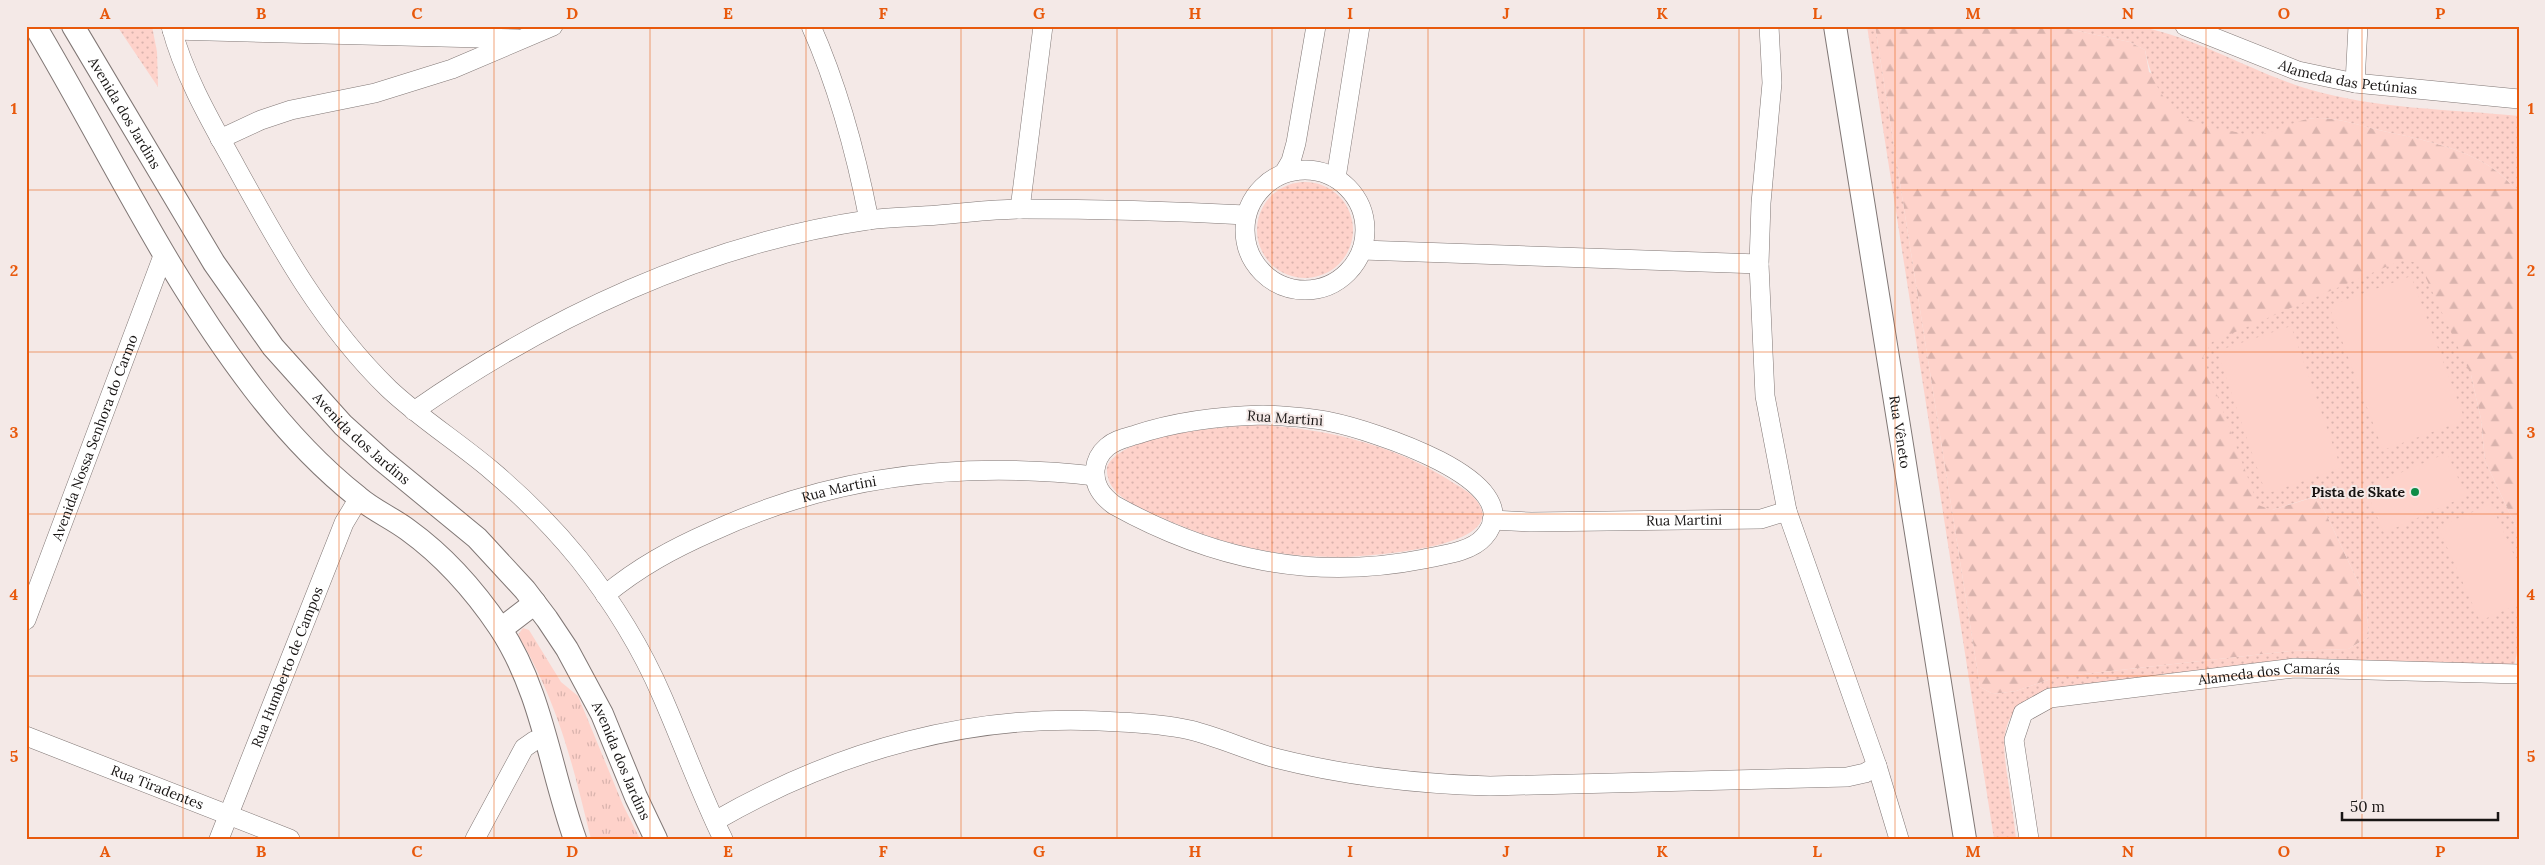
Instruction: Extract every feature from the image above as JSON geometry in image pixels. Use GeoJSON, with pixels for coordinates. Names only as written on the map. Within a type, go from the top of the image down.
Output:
{"type":"FeatureCollection","features":[{"type":"Feature","properties":{"kind":"street"},"geometry":{"type":"LineString","coordinates":[[35,26],[163,256],[256,392],[322,465],[359,498],[385,514],[434,551],[476,595],[500,629],[525,676],[546,736],[575,839]]}},
{"type":"Feature","properties":{"kind":"street","name":"Avenida dos Jardins"},"geometry":{"type":"LineString","coordinates":[[73,26],[214,263],[274,347],[343,425],[476,538],[501,563],[535,604],[567,649],[586,681],[656,839]]}},
{"type":"Feature","properties":{"kind":"street"},"geometry":{"type":"LineString","coordinates":[[220,139],[261,120],[292,110],[366,95],[452,69],[553,26]]}},
{"type":"Feature","properties":{"kind":"street"},"geometry":{"type":"LineString","coordinates":[[811,26],[833,80],[848,126],[869,220]]}},
{"type":"Feature","properties":{"kind":"street"},"geometry":{"type":"LineString","coordinates":[[1020,209],[1044,26]]}},
{"type":"Feature","properties":{"kind":"street"},"geometry":{"type":"LineString","coordinates":[[1284,173],[1291,160],[1296,143],[1316,26]]}},
{"type":"Feature","properties":{"kind":"street"},"geometry":{"type":"LineString","coordinates":[[1336,178],[1360,26]]}},
{"type":"Feature","properties":{"kind":"street"},"geometry":{"type":"LineString","coordinates":[[1769,26],[1772,83],[1761,203],[1759,264],[1764,396],[1787,511],[1877,766],[1899,839]]}},
{"type":"Feature","properties":{"kind":"street","name":"Rua Vêneto"},"geometry":{"type":"LineString","coordinates":[[1835,26],[1964,839]]}},
{"type":"Feature","properties":{"kind":"street","name":"Alameda das Petúnias"},"geometry":{"type":"LineString","coordinates":[[2185,26],[2298,71],[2355,83],[2519,99]]}},
{"type":"Feature","properties":{"kind":"street"},"geometry":{"type":"LineString","coordinates":[[2355,83],[2358,26]]}},
{"type":"Feature","properties":{"kind":"street"},"geometry":{"type":"LineString","coordinates":[[523,39],[172,28],[200,101],[220,139],[280,248],[322,312],[367,366],[414,411],[490,469],[522,497],[563,541],[605,595],[645,659],[662,694],[689,764],[723,839]]}},
{"type":"Feature","properties":{"kind":"street"},"geometry":{"type":"LineString","coordinates":[[57,64],[84,46]]}},
{"type":"Feature","properties":{"kind":"street"},"geometry":{"type":"LineString","coordinates":[[1303,170],[1320,172],[1336,178],[1350,189],[1360,203],[1365,218],[1366,234],[1362,250],[1355,265],[1343,277],[1328,286],[1312,290],[1292,290],[1274,282],[1259,270],[1249,253],[1244,235],[1246,215],[1254,198],[1267,183],[1284,173],[1303,170]]}},
{"type":"Feature","properties":{"kind":"street"},"geometry":{"type":"LineString","coordinates":[[414,411],[511,348],[579,312],[624,292],[720,256],[810,232],[869,220],[1020,209],[1246,215]]}},
{"type":"Feature","properties":{"kind":"street"},"geometry":{"type":"LineString","coordinates":[[1362,250],[1759,264]]}},
{"type":"Feature","properties":{"kind":"street","name":"Avenida Nossa Senhora do Carmo"},"geometry":{"type":"LineString","coordinates":[[26,620],[163,256]]}},
{"type":"Feature","properties":{"kind":"street","name":"Rua Martini"},"geometry":{"type":"LineString","coordinates":[[605,595],[635,571],[692,540],[775,505],[818,492],[862,482],[952,470],[1024,470],[1095,476],[1096,464],[1106,448],[1114,442],[1156,428],[1227,416],[1299,417],[1362,430],[1392,440],[1428,456],[1484,491],[1492,510],[1492,520],[1532,522],[1761,519],[1787,511]]}},
{"type":"Feature","properties":{"kind":"street"},"geometry":{"type":"LineString","coordinates":[[1095,476],[1098,488],[1105,498],[1145,522],[1209,548],[1276,564],[1317,567],[1374,566],[1438,556],[1478,543],[1489,529],[1492,520]]}},
{"type":"Feature","properties":{"kind":"street","name":"Rua Humberto de Campos"},"geometry":{"type":"LineString","coordinates":[[219,839],[344,523],[359,498]]}},
{"type":"Feature","properties":{"kind":"street"},"geometry":{"type":"LineString","coordinates":[[500,629],[535,604]]}},
{"type":"Feature","properties":{"kind":"street","name":"Alameda dos Camarás"},"geometry":{"type":"LineString","coordinates":[[2029,839],[2014,740],[2023,713],[2050,698],[2294,668],[2519,674]]}},
{"type":"Feature","properties":{"kind":"street"},"geometry":{"type":"LineString","coordinates":[[715,821],[790,781],[873,749],[959,729],[1052,720],[1126,722],[1191,730],[1231,745],[1314,767],[1374,778],[1445,785],[1490,786],[1847,777],[1865,772],[1877,766]]}},
{"type":"Feature","properties":{"kind":"street","name":"Rua Tiradentes"},"geometry":{"type":"LineString","coordinates":[[26,736],[290,839]]}},
{"type":"Feature","properties":{"kind":"street"},"geometry":{"type":"LineString","coordinates":[[476,839],[524,748],[546,736]]}},
{"type":"Feature","properties":{"kind":"green space"},"geometry":{"type":"Polygon","coordinates":[[[2111,24],[2142,27],[2185,39],[2287,82],[2333,96],[2412,107],[2519,116],[2519,196],[2508,181],[2476,158],[2457,150],[2416,138],[2347,122],[2315,118],[2293,123],[2264,134],[2254,135],[2212,128],[2183,115],[2172,107],[2155,83],[2145,50],[2130,42],[2054,26],[2111,24]]]}},
{"type":"Feature","properties":{"kind":"green space"},"geometry":{"type":"Polygon","coordinates":[[[117,26],[152,26],[157,52],[158,87],[117,26]]]}},
{"type":"Feature","properties":{"kind":"green space"},"geometry":{"type":"Polygon","coordinates":[[[1867,26],[1875,26],[1980,687],[1993,694],[2016,691],[2057,677],[2290,651],[2348,649],[2369,637],[2366,599],[2321,503],[2310,498],[2272,510],[2258,505],[2203,357],[2212,342],[2402,260],[2419,263],[2471,375],[2481,419],[2485,461],[2519,533],[2519,653],[2517,653],[2514,666],[2298,662],[2040,693],[2026,701],[2016,710],[2006,730],[2004,741],[2006,767],[2016,839],[1994,839],[1867,26]]]}},
{"type":"Feature","properties":{"kind":"green space"},"geometry":{"type":"Polygon","coordinates":[[[1875,26],[2054,26],[2130,42],[2145,50],[2149,72],[2257,135],[2300,120],[2315,118],[2331,119],[2416,138],[2457,150],[2476,158],[2493,169],[2508,181],[2519,196],[2519,533],[2485,461],[2481,419],[2471,375],[2272,510],[2311,498],[2321,503],[2366,599],[2369,637],[2348,649],[2290,651],[2057,677],[2016,691],[1993,694],[1980,687],[1875,26]]]}},
{"type":"Feature","properties":{"kind":"green space"},"geometry":{"type":"Polygon","coordinates":[[[1305,182],[1323,186],[1339,196],[1349,212],[1353,230],[1349,248],[1339,264],[1323,274],[1305,278],[1287,274],[1271,264],[1261,248],[1257,230],[1261,212],[1271,196],[1287,186],[1305,182]]]}},
{"type":"Feature","properties":{"kind":"green space"},"geometry":{"type":"Polygon","coordinates":[[[2411,276],[2465,420],[2383,450],[2329,306],[2411,276]]]}},
{"type":"Feature","properties":{"kind":"green space"},"geometry":{"type":"Polygon","coordinates":[[[2291,326],[2341,468],[2266,494],[2217,351],[2291,326]]]}},
{"type":"Feature","properties":{"kind":"green space"},"geometry":{"type":"Polygon","coordinates":[[[1263,425],[1337,435],[1408,458],[1468,492],[1476,500],[1482,516],[1475,529],[1457,539],[1432,546],[1405,551],[1343,557],[1295,555],[1231,543],[1171,522],[1131,503],[1116,492],[1111,485],[1107,467],[1116,455],[1133,446],[1154,439],[1202,430],[1263,425]]]}},
{"type":"Feature","properties":{"kind":"green space","name":"Pista de Skate"},"geometry":{"type":"Polygon","coordinates":[[[2447,453],[2466,496],[2384,533],[2365,488],[2447,453]]]}},
{"type":"Feature","properties":{"kind":"green space"},"geometry":{"type":"Polygon","coordinates":[[[2491,504],[2519,566],[2519,604],[2480,621],[2438,527],[2491,504]]]}},
{"type":"Feature","properties":{"kind":"green space"},"geometry":{"type":"Polygon","coordinates":[[[523,628],[529,630],[561,682],[578,696],[623,805],[640,839],[591,839],[563,734],[544,686],[518,635],[523,628]]]}},
{"type":"Feature","properties":{"kind":"place","name":"Pista de Skate"},"geometry":{"type":"Point","coordinates":[2415,492]}}]}
